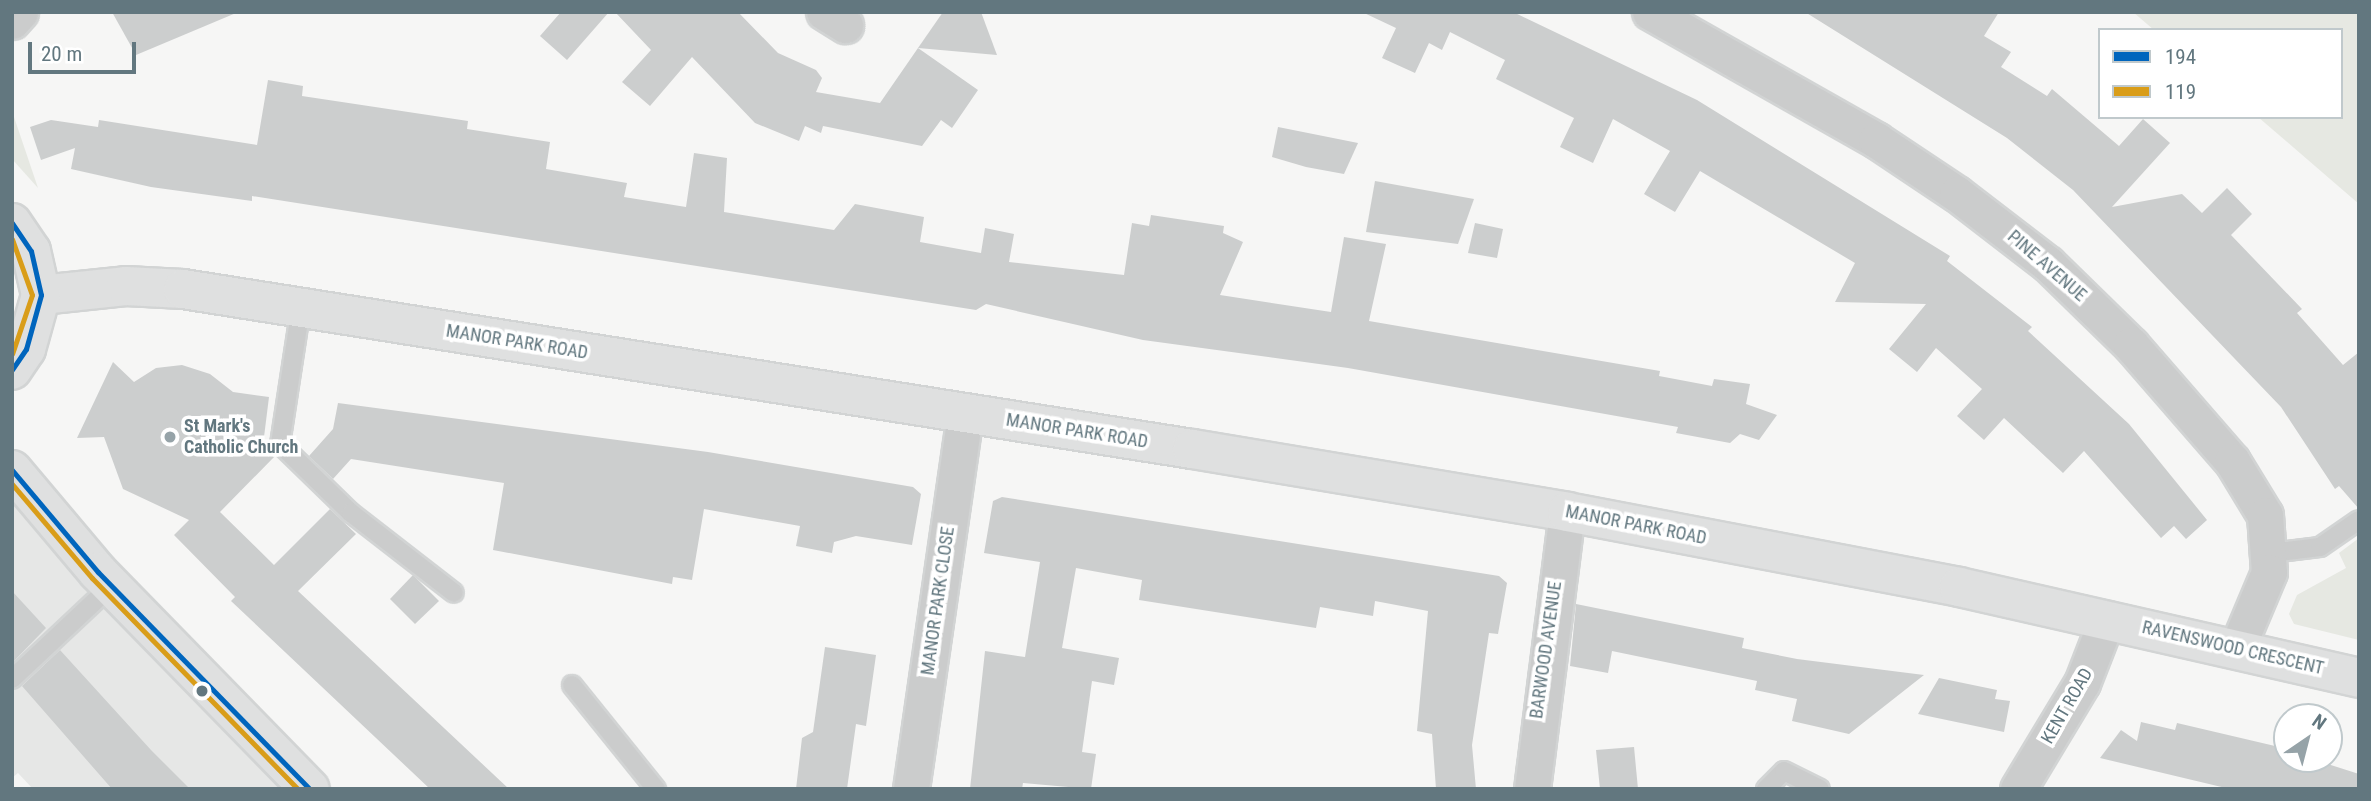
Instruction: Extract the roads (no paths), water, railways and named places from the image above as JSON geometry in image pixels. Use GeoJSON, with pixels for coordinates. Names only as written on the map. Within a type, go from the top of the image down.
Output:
{"type":"FeatureCollection","features":[{"type":"Feature","properties":{"kind":"main road"},"geometry":{"type":"LineString","coordinates":[[12,223],[31,251],[41,295],[26,349],[12,370]]}},
{"type":"Feature","properties":{"kind":"main road","name":"MANOR PARK ROAD"},"geometry":{"type":"LineString","coordinates":[[41,295],[153,286],[301,307],[1567,512],[2107,619]]}},
{"type":"Feature","properties":{"kind":"main road"},"geometry":{"type":"LineString","coordinates":[[12,470],[111,586],[303,787]]}},
{"type":"Feature","properties":{"kind":"main road","name":"RAVENSWOOD CRESCENT"},"geometry":{"type":"LineString","coordinates":[[2107,619],[2359,678]]}},
{"type":"Feature","properties":{"kind":"street"},"geometry":{"type":"LineString","coordinates":[[12,21],[20,12]]}},
{"type":"Feature","properties":{"kind":"street","name":"PINE AVENUE"},"geometry":{"type":"LineString","coordinates":[[1650,12],[1886,146],[2048,264],[2131,345],[2232,461],[2265,515],[2271,553],[2237,648]]}},
{"type":"Feature","properties":{"kind":"street","name":"MANOR PARK CLOSE"},"geometry":{"type":"LineString","coordinates":[[911,789],[965,413]]}},
{"type":"Feature","properties":{"kind":"street","name":"BARWOOD AVENUE"},"geometry":{"type":"LineString","coordinates":[[1532,789],[1567,512]]}},
{"type":"Feature","properties":{"kind":"street","name":"KENT ROAD"},"geometry":{"type":"LineString","coordinates":[[2018,789],[2082,683],[2107,619]]}},
{"type":"Feature","properties":{"kind":"lane"},"geometry":{"type":"LineString","coordinates":[[301,307],[281,443],[351,513],[454,593]]}},
{"type":"Feature","properties":{"kind":"lane"},"geometry":{"type":"LineString","coordinates":[[2271,553],[2320,547],[2359,520]]}},
{"type":"Feature","properties":{"kind":"lane"},"geometry":{"type":"LineString","coordinates":[[12,679],[111,586]]}},
{"type":"Feature","properties":{"kind":"lane"},"geometry":{"type":"LineString","coordinates":[[572,685],[656,789]]}},
{"type":"Feature","properties":{"kind":"lane"},"geometry":{"type":"LineString","coordinates":[[1766,789],[1784,771],[1820,789]]}},
{"type":"Feature","properties":{"kind":"place","name":"St Mark's Catholic Church"},"geometry":{"type":"Point","coordinates":[170,437]}}]}
